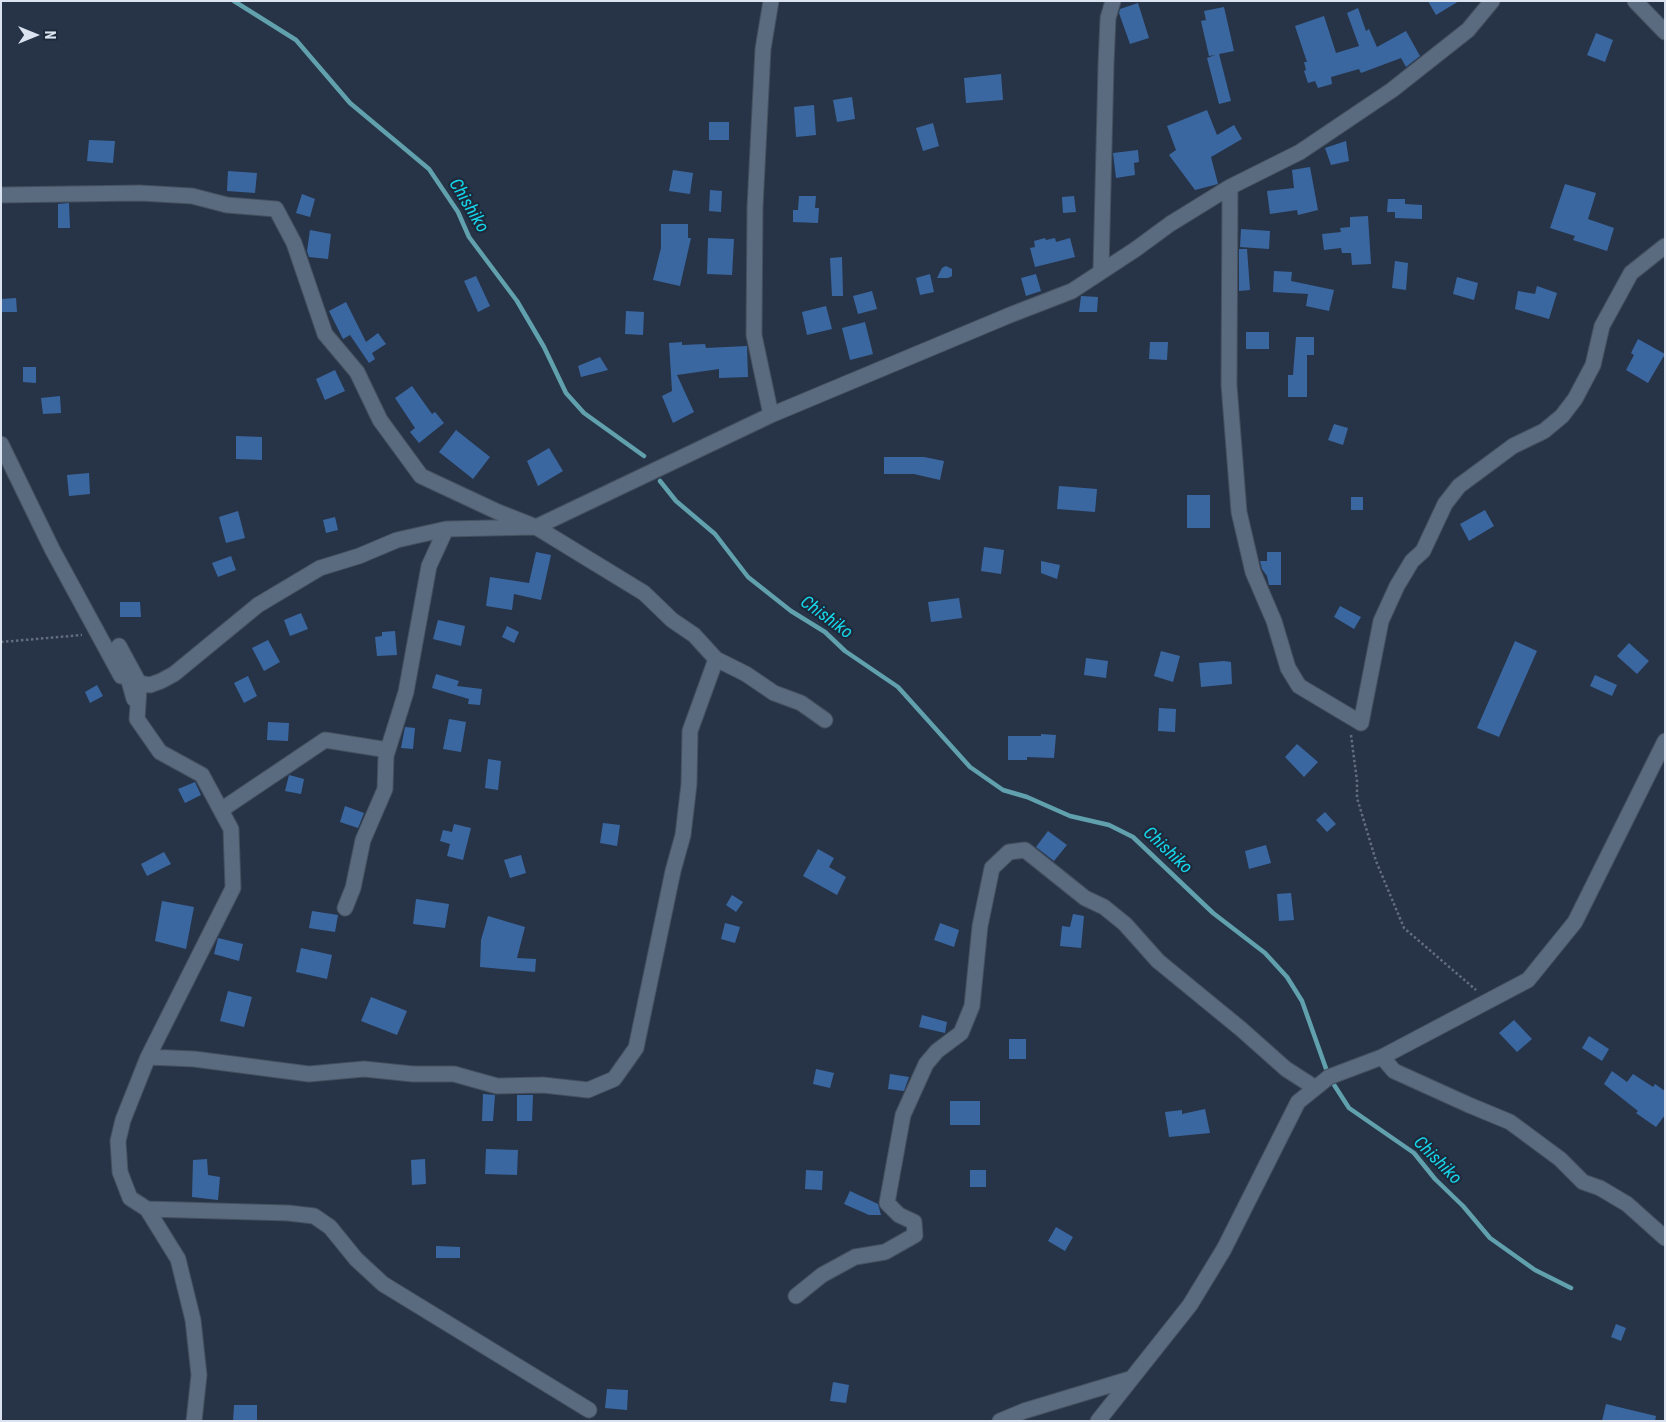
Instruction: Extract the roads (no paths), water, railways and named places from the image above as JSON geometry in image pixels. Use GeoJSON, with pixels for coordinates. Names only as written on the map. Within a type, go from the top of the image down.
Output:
{"type":"FeatureCollection","features":[{"type":"Feature","properties":{"kind":"street"},"geometry":{"type":"LineString","coordinates":[[771,1],[763,49],[755,208],[754,325],[754,335],[771,415]]}},
{"type":"Feature","properties":{"kind":"street"},"geometry":{"type":"LineString","coordinates":[[1101,270],[1108,18],[1113,1]]}},
{"type":"Feature","properties":{"kind":"street"},"geometry":{"type":"LineString","coordinates":[[139,683],[150,684],[174,674],[258,605],[320,568],[358,556],[397,540],[446,528],[536,527],[771,415],[1010,315],[1072,292],[1101,270],[1136,249],[1170,224],[1230,187],[1300,152],[1392,90],[1468,30],[1492,1]]}},
{"type":"Feature","properties":{"kind":"street"},"geometry":{"type":"LineString","coordinates":[[1635,1],[1665,32]]}},
{"type":"Feature","properties":{"kind":"street"},"geometry":{"type":"LineString","coordinates":[[1230,187],[1229,385],[1240,512],[1253,572],[1274,621],[1288,668],[1299,686],[1361,723],[1381,621],[1397,586],[1412,561],[1423,551],[1445,504],[1459,486],[1513,446],[1544,431],[1562,416],[1575,400],[1593,365],[1602,326],[1631,273],[1665,246]]}},
{"type":"Feature","properties":{"kind":"street"},"geometry":{"type":"LineString","coordinates":[[1,195],[140,193],[192,196],[227,205],[276,209],[294,244],[325,334],[357,372],[380,420],[421,476],[498,512],[536,527],[644,593],[672,620],[694,635],[716,659],[746,674],[774,693],[801,703],[825,720]]}},
{"type":"Feature","properties":{"kind":"street"},"geometry":{"type":"LineString","coordinates":[[1,444],[52,549],[134,699],[119,646],[139,683],[137,719],[160,752],[202,775],[231,828],[233,888],[148,1057],[123,1120],[118,1141],[120,1172],[130,1198],[147,1209],[178,1259],[193,1320],[199,1376],[194,1421]]}},
{"type":"Feature","properties":{"kind":"street"},"geometry":{"type":"LineString","coordinates":[[345,908],[353,888],[363,840],[386,789],[388,750],[406,692],[429,566],[446,528]]}},
{"type":"Feature","properties":{"kind":"street"},"geometry":{"type":"LineString","coordinates":[[148,1057],[194,1059],[309,1074],[364,1069],[413,1074],[454,1074],[497,1086],[542,1085],[588,1090],[614,1079],[636,1048],[673,871],[684,835],[689,784],[690,731],[716,659]]}},
{"type":"Feature","properties":{"kind":"street"},"geometry":{"type":"LineString","coordinates":[[221,810],[325,740],[388,750]]}},
{"type":"Feature","properties":{"kind":"street"},"geometry":{"type":"LineString","coordinates":[[1098,1421],[1190,1305],[1224,1249],[1298,1102],[1314,1087],[1329,1077],[1382,1057],[1528,980],[1575,922],[1665,741]]}},
{"type":"Feature","properties":{"kind":"street"},"geometry":{"type":"LineString","coordinates":[[796,1296],[822,1275],[855,1257],[885,1252],[915,1235],[914,1222],[899,1215],[887,1203],[903,1115],[926,1064],[938,1051],[961,1033],[972,1006],[980,926],[992,868],[1009,852],[1025,850],[1085,898],[1111,913],[1125,924],[1158,961],[1234,1023],[1286,1070],[1314,1087]]}},
{"type":"Feature","properties":{"kind":"street"},"geometry":{"type":"LineString","coordinates":[[1382,1057],[1394,1071],[1469,1106],[1510,1122],[1560,1159],[1583,1182],[1600,1188],[1627,1204],[1665,1238]]}},
{"type":"Feature","properties":{"kind":"street"},"geometry":{"type":"LineString","coordinates":[[147,1209],[288,1213],[314,1216],[330,1227],[356,1259],[383,1284],[588,1410]]}},
{"type":"Feature","properties":{"kind":"street"},"geometry":{"type":"LineString","coordinates":[[1000,1421],[1024,1410],[1130,1379]]}},
{"type":"Feature","properties":{"kind":"waterway","name":"Chishiko"},"geometry":{"type":"LineString","coordinates":[[234,1],[296,40],[350,103],[429,169],[458,212],[469,237],[517,301],[544,347],[566,393],[584,413],[644,456]]}},
{"type":"Feature","properties":{"kind":"waterway","name":"Chishiko"},"geometry":{"type":"LineString","coordinates":[[660,481],[676,501],[715,534],[748,577],[791,611],[825,632],[845,651],[898,687],[970,767],[1003,790],[1027,797],[1070,816],[1109,825],[1133,837],[1213,913],[1265,953],[1287,977],[1302,1001],[1329,1077],[1349,1108],[1414,1153],[1435,1179],[1463,1206],[1490,1238],[1535,1270],[1571,1288]]}}]}
